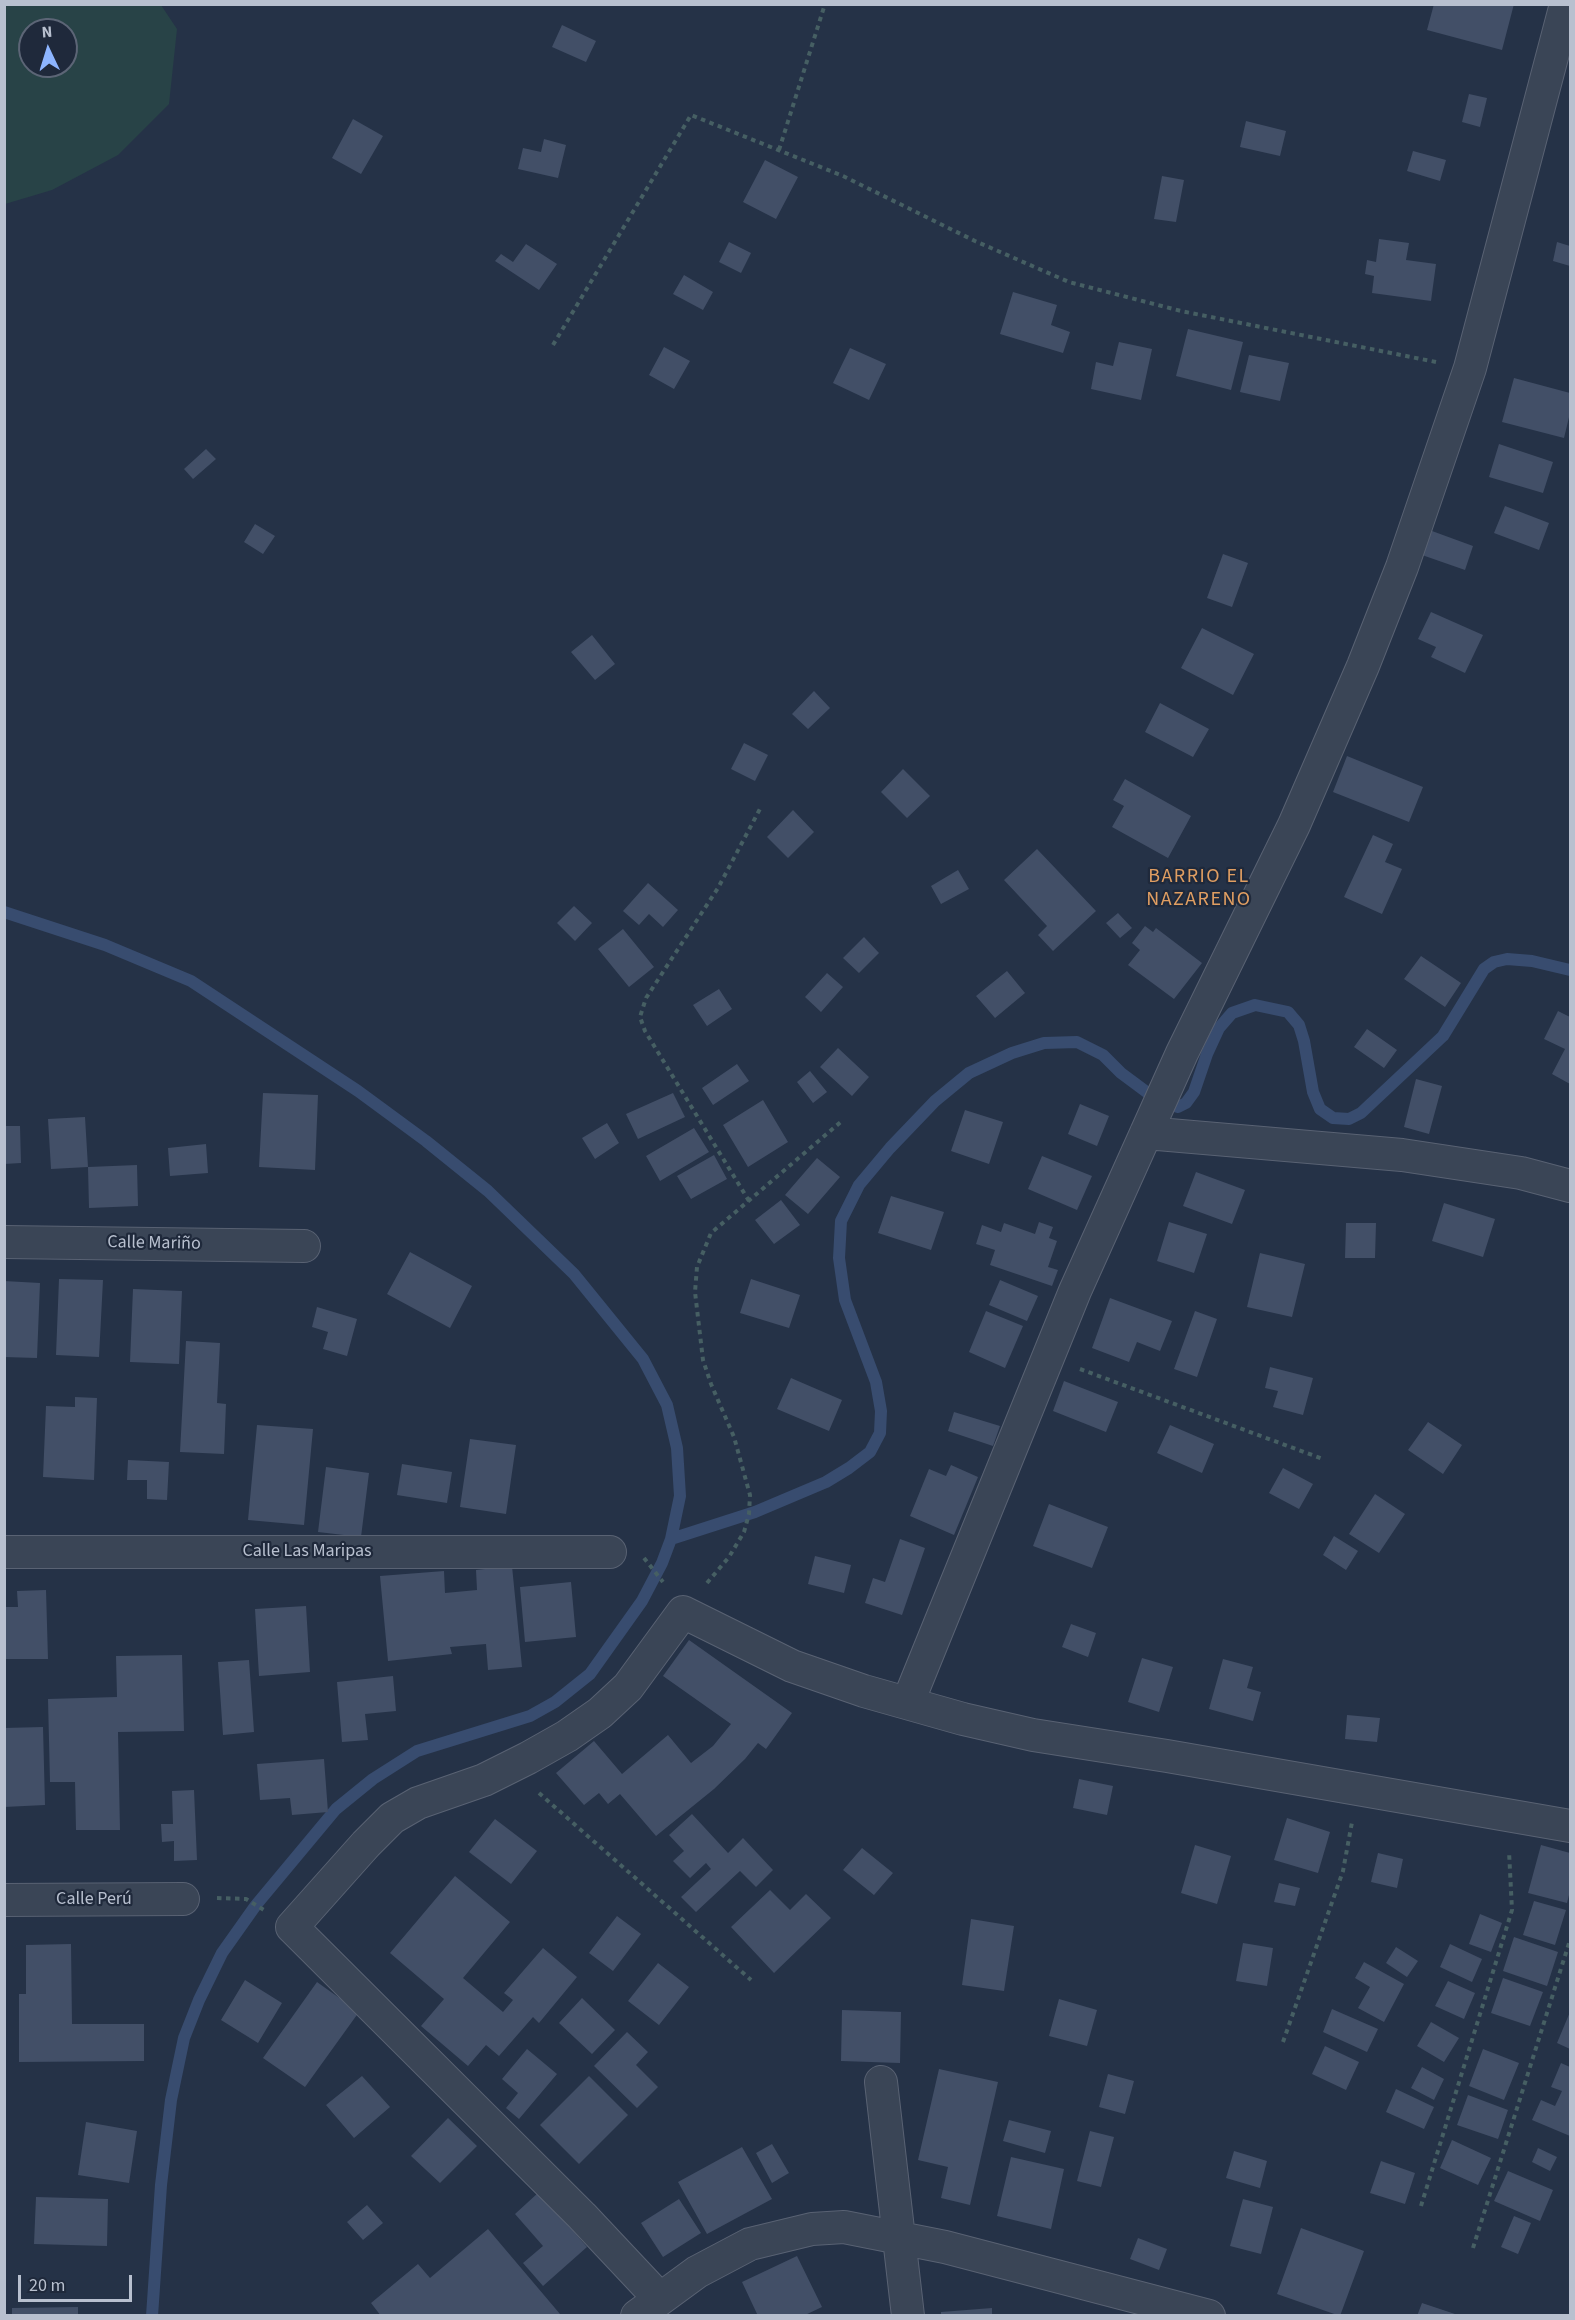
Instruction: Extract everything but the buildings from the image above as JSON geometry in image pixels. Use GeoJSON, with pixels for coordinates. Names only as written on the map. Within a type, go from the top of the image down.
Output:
{"type":"FeatureCollection","features":[{"type":"Feature","properties":{"kind":"street"},"geometry":{"type":"LineString","coordinates":[[908,1702],[1075,1291],[1182,1053],[1294,825],[1363,666],[1406,556],[1470,368],[1566,4]]}},
{"type":"Feature","properties":{"kind":"street"},"geometry":{"type":"LineString","coordinates":[[1146,1133],[1402,1155],[1521,1173],[1570,1186]]}},
{"type":"Feature","properties":{"kind":"street","name":"Calle Mariño"},"geometry":{"type":"LineString","coordinates":[[4,1242],[304,1246]]}},
{"type":"Feature","properties":{"kind":"street","name":"Calle Las Maripas"},"geometry":{"type":"LineString","coordinates":[[4,1552],[610,1552]]}},
{"type":"Feature","properties":{"kind":"street"},"geometry":{"type":"LineString","coordinates":[[1209,2316],[898,2237],[844,2227],[812,2229],[750,2244],[697,2272],[648,2307],[582,2216],[292,1927],[392,1818],[418,1803],[484,1780],[567,1737],[600,1713],[628,1687],[683,1612],[792,1666],[864,1691],[963,1719],[1033,1735],[1570,1826]]}},
{"type":"Feature","properties":{"kind":"street","name":"Calle Perú"},"geometry":{"type":"LineString","coordinates":[[4,1900],[183,1899]]}},
{"type":"Feature","properties":{"kind":"street"},"geometry":{"type":"LineString","coordinates":[[880,2082],[908,2316]]}},
{"type":"Feature","properties":{"kind":"path"},"geometry":{"type":"LineString","coordinates":[[779,150],[825,4]]}},
{"type":"Feature","properties":{"kind":"path"},"geometry":{"type":"LineString","coordinates":[[553,345],[691,115],[843,176],[975,241],[1069,282],[1181,311],[1470,368]]}},
{"type":"Feature","properties":{"kind":"path"},"geometry":{"type":"LineString","coordinates":[[749,1201],[645,1031],[640,1017],[646,998],[718,888],[761,807]]}},
{"type":"Feature","properties":{"kind":"path"},"geometry":{"type":"LineString","coordinates":[[610,1552],[645,1558],[683,1612],[729,1557],[744,1532],[750,1495],[742,1461],[703,1360],[695,1292],[697,1268],[711,1233],[843,1120]]}},
{"type":"Feature","properties":{"kind":"path"},"geometry":{"type":"LineString","coordinates":[[1048,1357],[1323,1459]]}},
{"type":"Feature","properties":{"kind":"path"},"geometry":{"type":"LineString","coordinates":[[509,1767],[751,1980]]}},
{"type":"Feature","properties":{"kind":"path"},"geometry":{"type":"LineString","coordinates":[[1283,2042],[1342,1871],[1353,1822],[1354,1789]]}},
{"type":"Feature","properties":{"kind":"path"},"geometry":{"type":"LineString","coordinates":[[1421,2206],[1512,1910],[1509,1855],[1514,1816]]}},
{"type":"Feature","properties":{"kind":"path"},"geometry":{"type":"LineString","coordinates":[[183,1899],[246,1899],[292,1927]]}},
{"type":"Feature","properties":{"kind":"path"},"geometry":{"type":"LineString","coordinates":[[1473,2248],[1570,1940]]}},
{"type":"Feature","properties":{"kind":"green space"},"geometry":{"type":"Polygon","coordinates":[[[5,4],[161,5],[177,29],[169,104],[118,155],[52,190],[5,204],[5,4]]]}},
{"type":"Feature","properties":{"kind":"waterway"},"geometry":{"type":"LineString","coordinates":[[4,912],[105,945],[191,981],[358,1091],[426,1141],[488,1191],[574,1274],[643,1359],[667,1405],[677,1448],[680,1496],[671,1539],[662,1563],[642,1601],[590,1674],[555,1702],[530,1716],[417,1751],[373,1779],[336,1809],[256,1905],[222,1953],[199,2000],[184,2038],[171,2100],[161,2185],[152,2316]]}},
{"type":"Feature","properties":{"kind":"waterway"},"geometry":{"type":"LineString","coordinates":[[671,1539],[755,1512],[826,1482],[870,1452],[880,1433],[881,1411],[876,1382],[845,1300],[839,1258],[841,1221],[859,1185],[890,1148],[935,1101],[969,1073],[1012,1053],[1044,1043],[1077,1042],[1103,1055],[1121,1073],[1160,1102],[1178,1107],[1186,1103],[1194,1092],[1219,1028],[1232,1013],[1255,1005],[1288,1012],[1299,1025],[1313,1092],[1320,1109],[1333,1118],[1349,1119],[1361,1113],[1443,1036],[1484,969],[1494,962],[1507,959],[1532,961],[1570,970]]}},
{"type":"Feature","properties":{"kind":"district","name":"BARRIO EL NAZARENO"},"geometry":{"type":"Point","coordinates":[1199,890]}}]}
